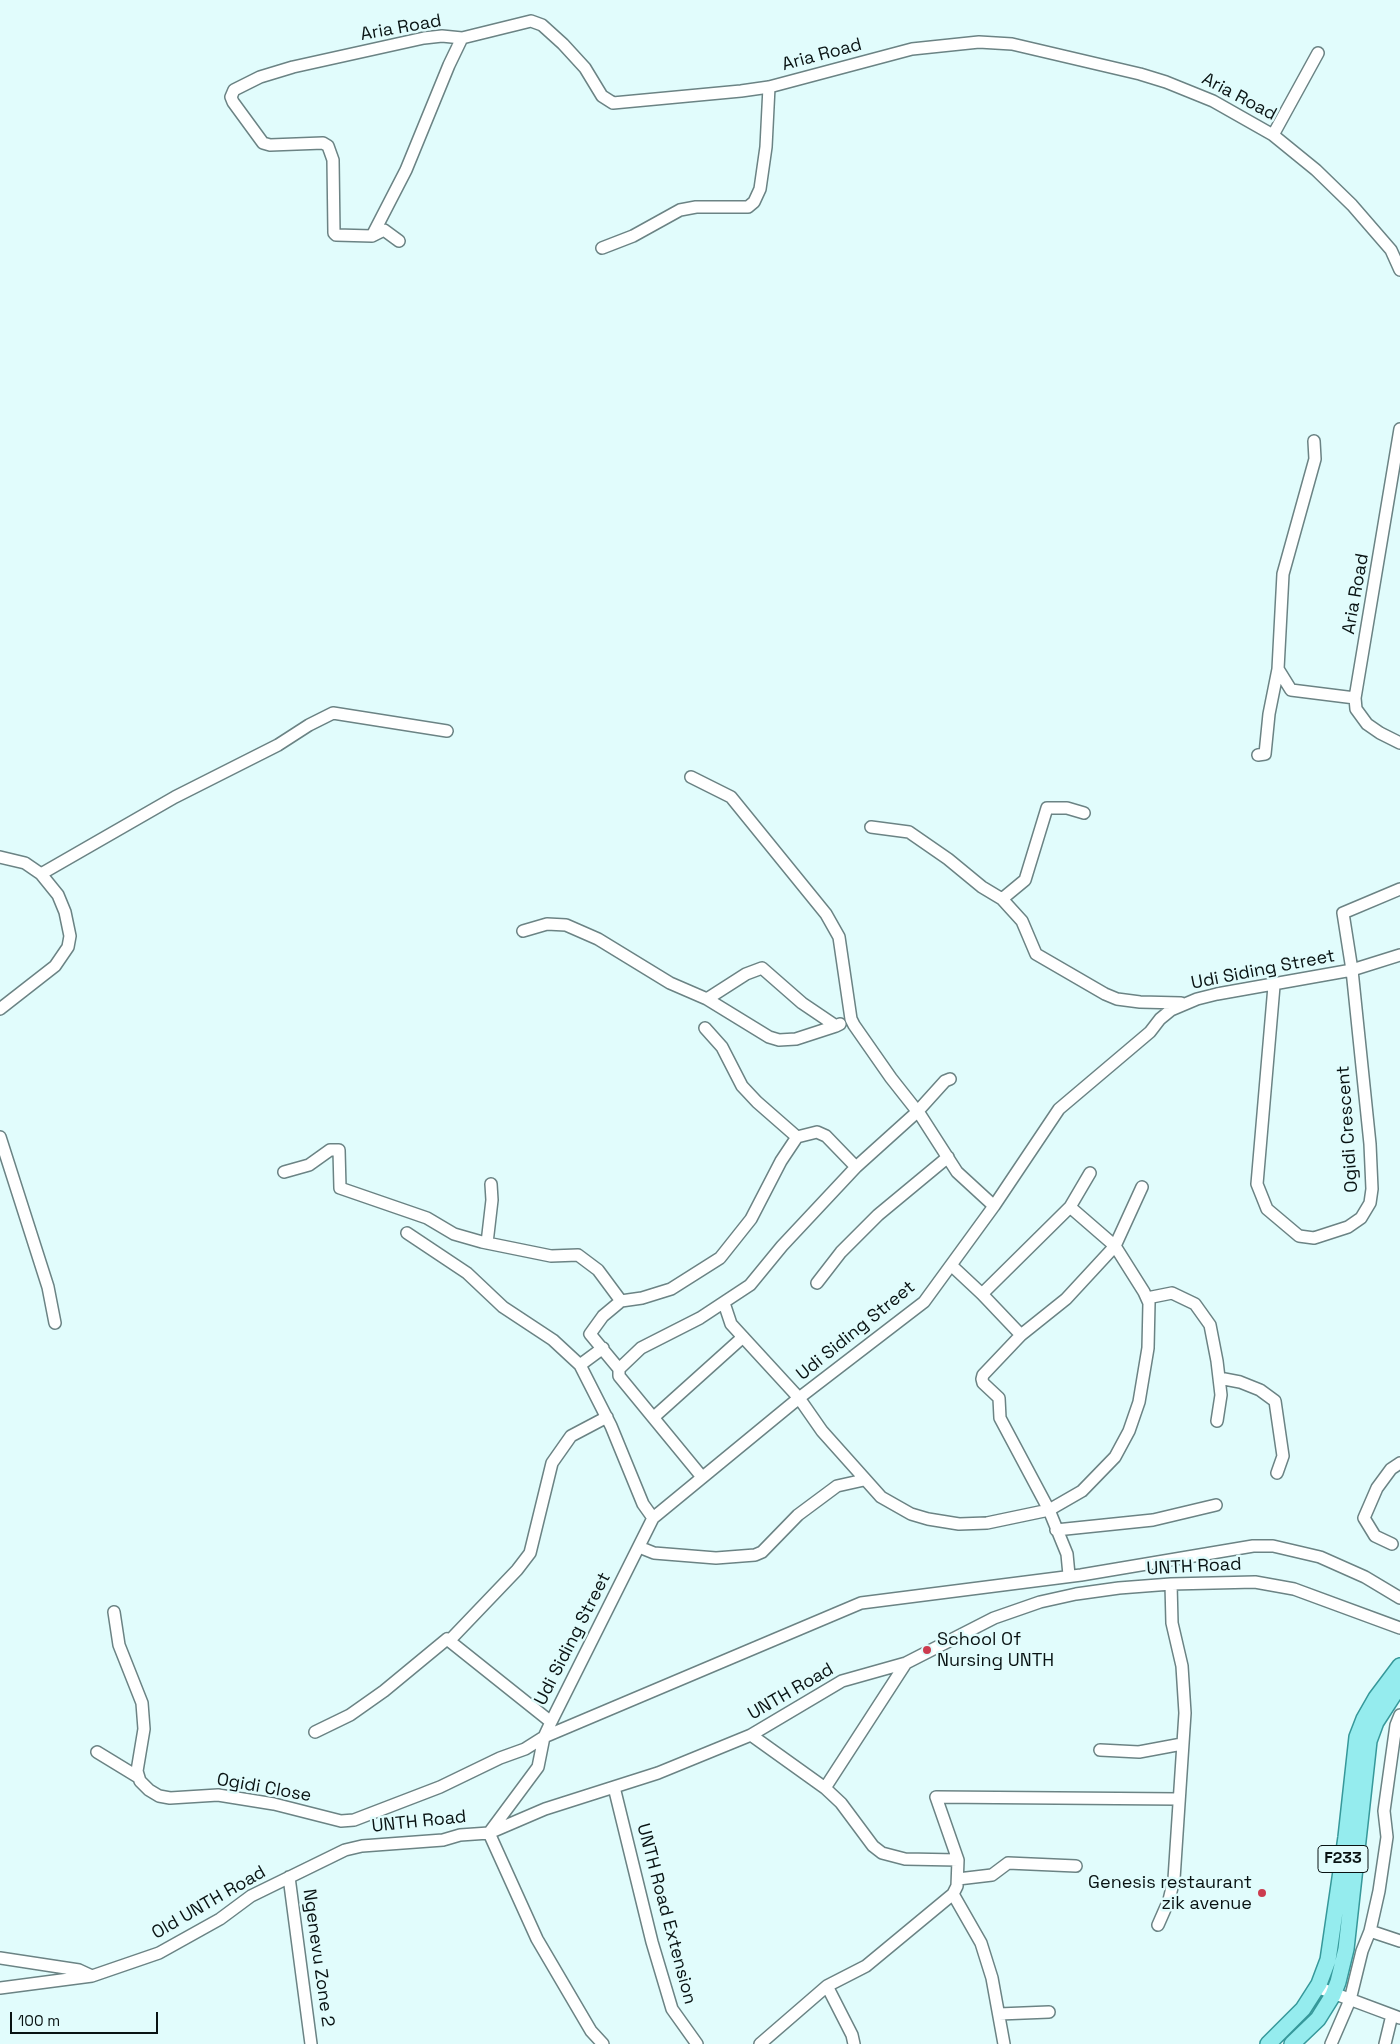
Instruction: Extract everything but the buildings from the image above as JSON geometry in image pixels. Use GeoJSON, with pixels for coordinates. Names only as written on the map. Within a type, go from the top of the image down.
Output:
{"type":"FeatureCollection","features":[{"type":"Feature","properties":{"kind":"main road","name":"F233"},"geometry":{"type":"LineString","coordinates":[[1268,2044],[1302,2010],[1317,1987],[1328,1960],[1357,1737],[1364,1719],[1376,1698],[1400,1666]]}},
{"type":"Feature","properties":{"kind":"main road","name":"F233"},"geometry":{"type":"LineString","coordinates":[[1292,2044],[1315,2024],[1334,1995],[1346,1949],[1369,1741],[1376,1722],[1400,1686]]}},
{"type":"Feature","properties":{"kind":"street","name":"Aria Road"},"geometry":{"type":"LineString","coordinates":[[372,236],[336,235],[334,233],[333,160],[328,146],[323,143],[270,145],[263,143],[233,102],[232,94],[236,87],[293,67],[424,38],[442,36],[462,38],[523,21],[537,23],[551,33],[585,68],[602,96],[613,103],[769,87],[912,49],[993,42],[1012,44],[1166,82],[1213,101],[1272,135],[1316,170],[1352,205],[1391,250],[1400,270]]}},
{"type":"Feature","properties":{"kind":"street"},"geometry":{"type":"LineString","coordinates":[[372,236],[380,225],[406,170],[462,38]]}},
{"type":"Feature","properties":{"kind":"street"},"geometry":{"type":"LineString","coordinates":[[1272,135],[1318,53]]}},
{"type":"Feature","properties":{"kind":"street"},"geometry":{"type":"LineString","coordinates":[[602,248],[633,236],[680,210],[696,207],[748,206],[754,202],[760,189],[766,147],[769,87]]}},
{"type":"Feature","properties":{"kind":"street"},"geometry":{"type":"LineString","coordinates":[[372,236],[384,230],[399,241]]}},
{"type":"Feature","properties":{"kind":"street","name":"Aria Road"},"geometry":{"type":"LineString","coordinates":[[1355,698],[1400,428]]}},
{"type":"Feature","properties":{"kind":"street"},"geometry":{"type":"LineString","coordinates":[[1258,755],[1265,754],[1269,714],[1278,669],[1283,574],[1315,459],[1314,441]]}},
{"type":"Feature","properties":{"kind":"street"},"geometry":{"type":"LineString","coordinates":[[1278,669],[1291,690],[1355,698],[1356,709],[1367,724],[1400,743]]}},
{"type":"Feature","properties":{"kind":"street"},"geometry":{"type":"LineString","coordinates":[[41,874],[175,797],[278,745],[333,713],[447,731]]}},
{"type":"Feature","properties":{"kind":"street"},"geometry":{"type":"LineString","coordinates":[[691,777],[731,797],[826,914],[840,937],[851,1019],[957,1172],[994,1206]]}},
{"type":"Feature","properties":{"kind":"street"},"geometry":{"type":"LineString","coordinates":[[1002,899],[1025,880],[1047,808],[1067,808],[1084,814]]}},
{"type":"Feature","properties":{"kind":"street"},"geometry":{"type":"LineString","coordinates":[[871,827],[909,832],[1002,899],[1022,921],[1036,954],[1106,994],[1117,999],[1140,1002],[1186,1003]]}},
{"type":"Feature","properties":{"kind":"street"},"geometry":{"type":"LineString","coordinates":[[0,857],[25,863],[41,874],[58,895],[65,912],[70,936],[68,947],[55,966],[0,1009]]}},
{"type":"Feature","properties":{"kind":"street","name":"Ogidi Crescent"},"geometry":{"type":"LineString","coordinates":[[1274,986],[1258,1184],[1267,1209],[1273,1215],[1299,1236],[1314,1238],[1348,1227],[1361,1218],[1370,1203],[1372,1189],[1370,1144],[1352,970],[1343,914],[1400,889]]}},
{"type":"Feature","properties":{"kind":"street"},"geometry":{"type":"LineString","coordinates":[[523,931],[547,924],[566,925],[598,939],[670,983],[707,999],[750,1027],[779,1040],[814,1035],[851,1019]]}},
{"type":"Feature","properties":{"kind":"street","name":"Udi Siding Street"},"geometry":{"type":"LineString","coordinates":[[489,1833],[538,1767],[544,1737],[550,1722],[653,1518],[799,1398],[924,1302],[994,1206],[1059,1109],[1150,1032],[1160,1019],[1186,1003],[1217,994],[1274,986],[1352,970],[1400,955]]}},
{"type":"Feature","properties":{"kind":"street"},"geometry":{"type":"LineString","coordinates":[[707,999],[746,974],[762,968],[802,1002],[836,1026]]}},
{"type":"Feature","properties":{"kind":"street"},"geometry":{"type":"LineString","coordinates":[[704,1028],[722,1047],[742,1086],[797,1138]]}},
{"type":"Feature","properties":{"kind":"street"},"geometry":{"type":"LineString","coordinates":[[618,1368],[641,1348],[700,1318],[750,1284],[782,1246],[856,1167],[917,1112],[950,1078]]}},
{"type":"Feature","properties":{"kind":"street"},"geometry":{"type":"LineString","coordinates":[[702,1477],[619,1376],[618,1368],[590,1334],[591,1331],[603,1316],[621,1301],[642,1298],[671,1289],[720,1258],[751,1219],[780,1161],[797,1138],[817,1132],[826,1136],[856,1167]]}},
{"type":"Feature","properties":{"kind":"street"},"geometry":{"type":"LineString","coordinates":[[0,1136],[48,1287],[55,1323]]}},
{"type":"Feature","properties":{"kind":"street"},"geometry":{"type":"LineString","coordinates":[[284,1172],[309,1165],[330,1150],[339,1150],[340,1188],[427,1218],[454,1234],[486,1243],[551,1256],[578,1255],[598,1270],[621,1301]]}},
{"type":"Feature","properties":{"kind":"street"},"geometry":{"type":"LineString","coordinates":[[817,1283],[841,1252],[878,1215],[948,1157]]}},
{"type":"Feature","properties":{"kind":"street"},"geometry":{"type":"LineString","coordinates":[[982,1294],[1070,1207],[1090,1173]]}},
{"type":"Feature","properties":{"kind":"street"},"geometry":{"type":"LineString","coordinates":[[486,1243],[492,1200],[491,1184]]}},
{"type":"Feature","properties":{"kind":"street"},"geometry":{"type":"LineString","coordinates":[[1069,1575],[1066,1554],[1049,1510],[1000,1418],[1000,1398],[983,1383],[982,1379],[983,1375],[1021,1335],[1066,1299],[1115,1246],[1142,1187]]}},
{"type":"Feature","properties":{"kind":"street"},"geometry":{"type":"LineString","coordinates":[[724,1303],[731,1324],[799,1398],[822,1431],[881,1497],[911,1514],[959,1524],[987,1523],[1049,1510],[1082,1491],[1115,1457],[1129,1431],[1139,1402],[1146,1369],[1149,1333],[1147,1298],[1115,1246],[1070,1207]]}},
{"type":"Feature","properties":{"kind":"street"},"geometry":{"type":"LineString","coordinates":[[407,1233],[467,1273],[502,1307],[552,1340],[580,1365],[607,1417],[642,1504],[653,1518]]}},
{"type":"Feature","properties":{"kind":"street"},"geometry":{"type":"LineString","coordinates":[[951,1265],[1021,1335]]}},
{"type":"Feature","properties":{"kind":"street"},"geometry":{"type":"LineString","coordinates":[[1147,1298],[1172,1293],[1194,1304],[1210,1325],[1221,1395],[1217,1422]]}},
{"type":"Feature","properties":{"kind":"street"},"geometry":{"type":"LineString","coordinates":[[654,1417],[743,1337]]}},
{"type":"Feature","properties":{"kind":"street"},"geometry":{"type":"LineString","coordinates":[[580,1365],[603,1348]]}},
{"type":"Feature","properties":{"kind":"street"},"geometry":{"type":"LineString","coordinates":[[1219,1378],[1240,1382],[1260,1390],[1275,1401],[1283,1456],[1277,1473]]}},
{"type":"Feature","properties":{"kind":"street"},"geometry":{"type":"LineString","coordinates":[[450,1640],[518,1570],[530,1553],[552,1463],[571,1436],[607,1417]]}},
{"type":"Feature","properties":{"kind":"street"},"geometry":{"type":"LineString","coordinates":[[1392,1544],[1375,1536],[1364,1518],[1377,1488],[1391,1469],[1400,1463]]}},
{"type":"Feature","properties":{"kind":"street"},"geometry":{"type":"LineString","coordinates":[[638,1547],[654,1553],[716,1558],[755,1555],[762,1552],[798,1515],[837,1486],[864,1480]]}},
{"type":"Feature","properties":{"kind":"street"},"geometry":{"type":"LineString","coordinates":[[1056,1530],[1153,1520],[1216,1505]]}},
{"type":"Feature","properties":{"kind":"street","name":"Ogidi Close"},"geometry":{"type":"LineString","coordinates":[[97,1752],[138,1777],[149,1790],[159,1796],[177,1798],[218,1795],[274,1804],[340,1821],[354,1820],[440,1787],[500,1758],[525,1749],[544,1737],[861,1603],[1119,1569],[1228,1550],[1273,1546],[1320,1558],[1365,1577],[1400,1598]]}},
{"type":"Feature","properties":{"kind":"street","name":"UNTH Road"},"geometry":{"type":"LineString","coordinates":[[289,1877],[345,1850],[362,1846],[443,1840],[460,1835],[489,1833],[545,1809],[658,1773],[751,1735],[842,1681],[906,1663],[994,1618],[1040,1602],[1076,1594],[1170,1584],[1255,1582],[1274,1584],[1316,1596],[1400,1628]]}},
{"type":"Feature","properties":{"kind":"street"},"geometry":{"type":"LineString","coordinates":[[1158,1925],[1169,1900],[1174,1879],[1185,1692],[1182,1666],[1172,1624],[1170,1584]]}},
{"type":"Feature","properties":{"kind":"street"},"geometry":{"type":"LineString","coordinates":[[114,1612],[119,1645],[142,1703],[144,1729],[137,1771],[138,1777]]}},
{"type":"Feature","properties":{"kind":"street"},"geometry":{"type":"LineString","coordinates":[[315,1732],[350,1715],[384,1691],[444,1640],[450,1640],[550,1722]]}},
{"type":"Feature","properties":{"kind":"street"},"geometry":{"type":"LineString","coordinates":[[825,1788],[906,1663]]}},
{"type":"Feature","properties":{"kind":"street"},"geometry":{"type":"LineString","coordinates":[[1331,2044],[1350,2000],[1380,1891],[1387,1837],[1384,1811],[1396,1725],[1400,1715]]}},
{"type":"Feature","properties":{"kind":"street"},"geometry":{"type":"LineString","coordinates":[[751,1735],[825,1788],[841,1803],[873,1846],[882,1853],[905,1859],[958,1860]]}},
{"type":"Feature","properties":{"kind":"street"},"geometry":{"type":"LineString","coordinates":[[1100,1750],[1139,1752],[1182,1744]]}},
{"type":"Feature","properties":{"kind":"street","name":"UNTH Road Extension"},"geometry":{"type":"LineString","coordinates":[[614,1787],[652,1942],[672,2009],[697,2044]]}},
{"type":"Feature","properties":{"kind":"street"},"geometry":{"type":"LineString","coordinates":[[760,2044],[827,1986],[866,1966],[956,1890],[958,1860],[936,1798],[1178,1800]]}},
{"type":"Feature","properties":{"kind":"street"},"geometry":{"type":"LineString","coordinates":[[489,1833],[536,1939],[591,2031],[603,2044]]}},
{"type":"Feature","properties":{"kind":"street"},"geometry":{"type":"LineString","coordinates":[[958,1879],[992,1875],[1008,1864],[1076,1866]]}},
{"type":"Feature","properties":{"kind":"street","name":"Old UNTH Road"},"geometry":{"type":"LineString","coordinates":[[0,1988],[92,1976],[159,1953],[220,1919],[251,1896],[289,1877]]}},
{"type":"Feature","properties":{"kind":"street","name":"Ngenevu Zone 2"},"geometry":{"type":"LineString","coordinates":[[289,1877],[311,2044]]}},
{"type":"Feature","properties":{"kind":"street"},"geometry":{"type":"LineString","coordinates":[[953,1894],[981,1943],[992,1978],[1004,2044]]}},
{"type":"Feature","properties":{"kind":"street"},"geometry":{"type":"LineString","coordinates":[[1370,1931],[1400,1941]]}},
{"type":"Feature","properties":{"kind":"street"},"geometry":{"type":"LineString","coordinates":[[0,1958],[79,1970],[92,1976]]}},
{"type":"Feature","properties":{"kind":"street"},"geometry":{"type":"LineString","coordinates":[[827,1986],[852,2035],[854,2044]]}},
{"type":"Feature","properties":{"kind":"street"},"geometry":{"type":"LineString","coordinates":[[1317,1987],[1334,1995],[1396,2016],[1385,2044]]}},
{"type":"Feature","properties":{"kind":"street"},"geometry":{"type":"LineString","coordinates":[[1000,2014],[1048,2012]]}},
{"type":"Feature","properties":{"kind":"place","name":"School Of Nursing UNTH"},"geometry":{"type":"Point","coordinates":[927,1650]}},
{"type":"Feature","properties":{"kind":"place","name":"Genesis restaurant zik avenue"},"geometry":{"type":"Point","coordinates":[1262,1893]}}]}
